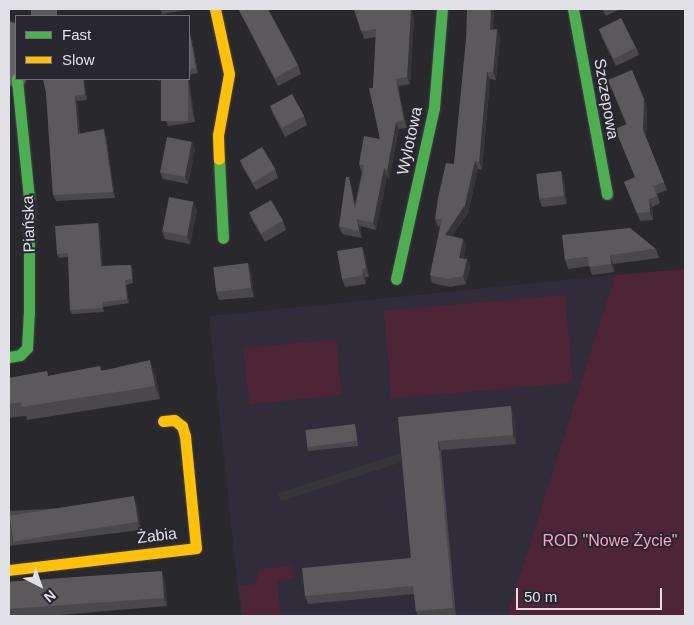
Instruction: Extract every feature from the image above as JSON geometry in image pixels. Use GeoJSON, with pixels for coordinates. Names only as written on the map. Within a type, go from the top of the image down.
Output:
{"type":"FeatureCollection","features":[{"type":"Feature","properties":{"kind":"street"},"geometry":{"type":"LineString","coordinates":[[215,9],[229,74],[218,135],[223,238]]}},
{"type":"Feature","properties":{"kind":"street","name":"Wylotowa"},"geometry":{"type":"LineString","coordinates":[[396,279],[434,108],[442,9]]}},
{"type":"Feature","properties":{"kind":"street","name":"Szczepowa"},"geometry":{"type":"LineString","coordinates":[[573,9],[607,194]]}},
{"type":"Feature","properties":{"kind":"street","name":"Piańska"},"geometry":{"type":"LineString","coordinates":[[9,31],[15,71]]}},
{"type":"Feature","properties":{"kind":"street","name":"Piańska"},"geometry":{"type":"LineString","coordinates":[[9,357],[20,355],[27,348],[29,314],[29,207],[25,138],[16,80]]}},
{"type":"Feature","properties":{"kind":"street","name":"Żabia"},"geometry":{"type":"LineString","coordinates":[[9,570],[196,548],[185,436],[182,426],[174,420],[163,421]]}},
{"type":"Feature","properties":{"kind":"shaded area"},"geometry":{"type":"Polygon","coordinates":[[[615,275],[507,616],[241,616],[209,316],[615,275]]]}},
{"type":"Feature","properties":{"kind":"green space","name":"ROD \"Nowe Życie\""},"geometry":{"type":"Polygon","coordinates":[[[685,269],[685,616],[507,616],[615,275],[685,269]]]}},
{"type":"Feature","properties":{"kind":"green space"},"geometry":{"type":"Polygon","coordinates":[[[565,295],[573,383],[391,399],[384,311],[565,295]]]}},
{"type":"Feature","properties":{"kind":"green space"},"geometry":{"type":"Polygon","coordinates":[[[336,339],[342,395],[249,404],[244,349],[336,339]]]}},
{"type":"Feature","properties":{"kind":"green space"},"geometry":{"type":"Polygon","coordinates":[[[291,566],[294,578],[277,581],[281,616],[242,616],[239,586],[255,584],[260,569],[291,566]]]}},
{"type":"Feature","properties":{"kind":"building"},"geometry":{"type":"Polygon","coordinates":[[[31,9],[57,9],[57,15],[31,15],[31,9]]]}},
{"type":"Feature","properties":{"kind":"building"},"geometry":{"type":"Polygon","coordinates":[[[268,9],[298,65],[275,78],[239,10],[268,9]]]}},
{"type":"Feature","properties":{"kind":"building"},"geometry":{"type":"Polygon","coordinates":[[[354,9],[411,9],[407,77],[396,79],[404,120],[396,122],[387,171],[384,168],[373,223],[357,219],[359,231],[339,226],[346,177],[349,177],[355,209],[364,165],[359,164],[364,136],[380,139],[369,88],[373,88],[376,29],[361,31],[354,9]]]}},
{"type":"Feature","properties":{"kind":"building"},"geometry":{"type":"Polygon","coordinates":[[[467,9],[491,9],[490,30],[497,29],[493,72],[487,72],[479,162],[475,161],[465,205],[445,235],[463,239],[459,258],[467,259],[463,276],[447,279],[430,275],[442,219],[435,219],[438,198],[446,163],[454,164],[466,40],[467,9]]]}},
{"type":"Feature","properties":{"kind":"building"},"geometry":{"type":"Polygon","coordinates":[[[621,18],[636,47],[614,59],[599,29],[621,18]]]}},
{"type":"Feature","properties":{"kind":"building"},"geometry":{"type":"Polygon","coordinates":[[[190,34],[196,68],[190,69],[190,34]]]}},
{"type":"Feature","properties":{"kind":"building"},"geometry":{"type":"Polygon","coordinates":[[[632,70],[644,99],[643,130],[664,182],[653,186],[657,196],[649,199],[650,212],[637,213],[624,182],[635,177],[615,129],[627,124],[608,80],[632,70]]]}},
{"type":"Feature","properties":{"kind":"building"},"geometry":{"type":"Polygon","coordinates":[[[43,80],[83,80],[85,94],[75,96],[78,134],[104,129],[113,192],[53,195],[46,93],[43,80]]]}},
{"type":"Feature","properties":{"kind":"building"},"geometry":{"type":"Polygon","coordinates":[[[161,80],[188,80],[188,121],[161,121],[161,80]]]}},
{"type":"Feature","properties":{"kind":"building"},"geometry":{"type":"Polygon","coordinates":[[[292,94],[304,116],[282,128],[270,106],[292,94]]]}},
{"type":"Feature","properties":{"kind":"building"},"geometry":{"type":"Polygon","coordinates":[[[167,137],[192,142],[185,177],[160,172],[167,137]]]}},
{"type":"Feature","properties":{"kind":"building"},"geometry":{"type":"Polygon","coordinates":[[[262,147],[275,169],[253,183],[240,160],[262,147]]]}},
{"type":"Feature","properties":{"kind":"building"},"geometry":{"type":"Polygon","coordinates":[[[561,171],[564,196],[539,199],[536,174],[561,171]]]}},
{"type":"Feature","properties":{"kind":"building"},"geometry":{"type":"Polygon","coordinates":[[[169,197],[194,202],[187,236],[162,231],[169,197]]]}},
{"type":"Feature","properties":{"kind":"building"},"geometry":{"type":"Polygon","coordinates":[[[271,200],[283,221],[261,233],[249,212],[271,200]]]}},
{"type":"Feature","properties":{"kind":"building"},"geometry":{"type":"Polygon","coordinates":[[[98,223],[101,266],[131,265],[132,279],[125,280],[127,299],[102,302],[102,308],[70,310],[68,253],[57,254],[55,226],[98,223]]]}},
{"type":"Feature","properties":{"kind":"building"},"geometry":{"type":"Polygon","coordinates":[[[630,228],[656,249],[610,255],[611,264],[589,267],[588,257],[565,260],[562,235],[630,228]]]}},
{"type":"Feature","properties":{"kind":"building"},"geometry":{"type":"Polygon","coordinates":[[[362,247],[366,268],[362,269],[363,275],[342,279],[337,251],[362,247]]]}},
{"type":"Feature","properties":{"kind":"building"},"geometry":{"type":"Polygon","coordinates":[[[248,263],[251,288],[216,292],[213,267],[248,263]]]}},
{"type":"Feature","properties":{"kind":"building"},"geometry":{"type":"Polygon","coordinates":[[[150,360],[155,386],[22,407],[21,402],[9,404],[9,378],[47,371],[48,376],[100,366],[101,371],[150,360]]]}},
{"type":"Feature","properties":{"kind":"building"},"geometry":{"type":"Polygon","coordinates":[[[511,406],[513,435],[438,441],[453,608],[416,611],[413,586],[305,596],[302,568],[411,558],[398,417],[511,406]]]}},
{"type":"Feature","properties":{"kind":"building"},"geometry":{"type":"Polygon","coordinates":[[[355,424],[357,441],[307,447],[305,430],[355,424]]]}},
{"type":"Feature","properties":{"kind":"building"},"geometry":{"type":"Polygon","coordinates":[[[134,496],[138,522],[14,541],[10,516],[134,496]]]}},
{"type":"Feature","properties":{"kind":"building"},"geometry":{"type":"Polygon","coordinates":[[[162,571],[164,598],[10,609],[9,582],[162,571]]]}},
{"type":"Feature","properties":{"kind":"traffic: fast"},"geometry":{"type":"LineString","coordinates":[[396,279],[434,108],[442,9]]}},
{"type":"Feature","properties":{"kind":"traffic: fast"},"geometry":{"type":"LineString","coordinates":[[573,9],[607,194]]}},
{"type":"Feature","properties":{"kind":"traffic: fast"},"geometry":{"type":"LineString","coordinates":[[9,357],[20,355],[27,348],[29,314],[29,198],[17,80]]}},
{"type":"Feature","properties":{"kind":"traffic: fast"},"geometry":{"type":"LineString","coordinates":[[219,159],[223,238]]}},
{"type":"Feature","properties":{"kind":"traffic: slow"},"geometry":{"type":"LineString","coordinates":[[215,9],[229,74],[218,135],[219,159]]}},
{"type":"Feature","properties":{"kind":"traffic: slow"},"geometry":{"type":"LineString","coordinates":[[9,570],[196,548],[185,436],[182,426],[174,420],[163,421]]}}]}
